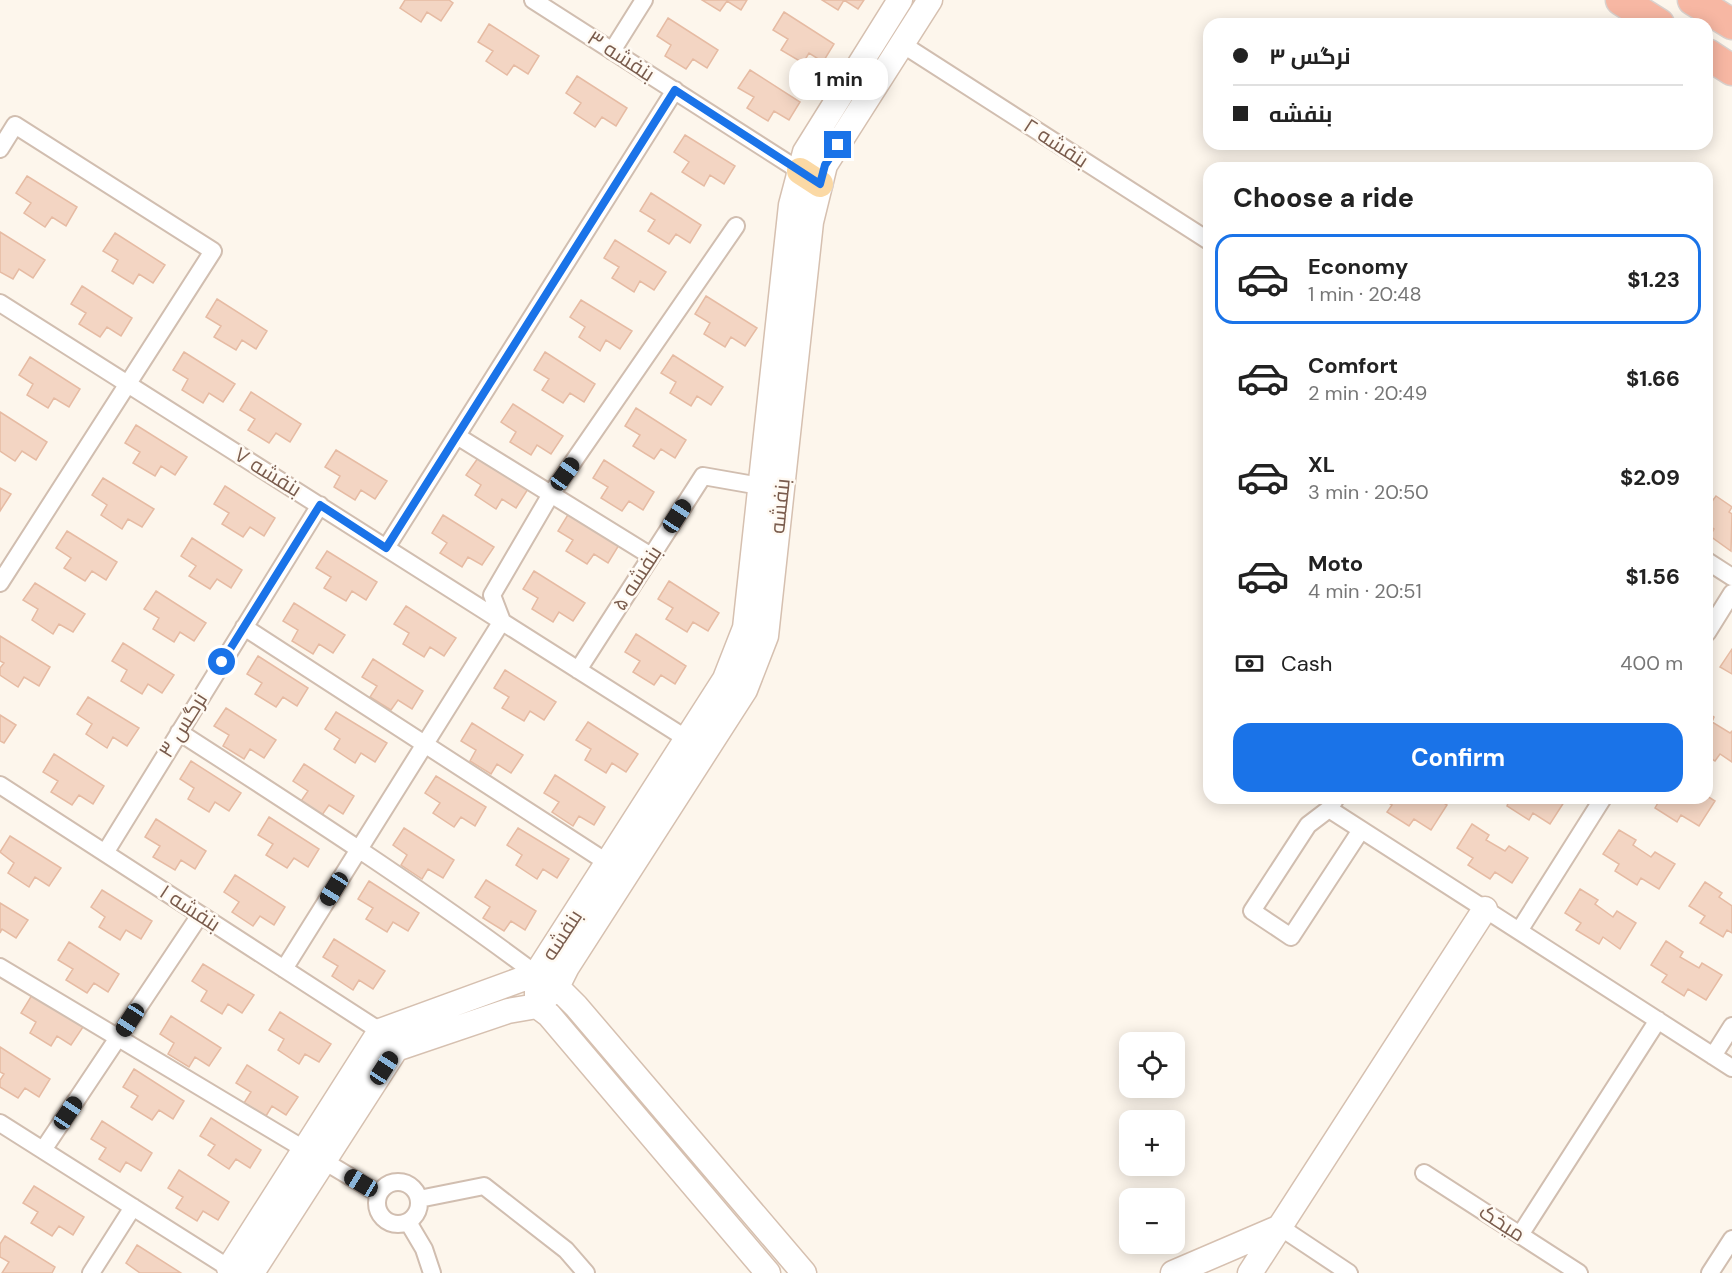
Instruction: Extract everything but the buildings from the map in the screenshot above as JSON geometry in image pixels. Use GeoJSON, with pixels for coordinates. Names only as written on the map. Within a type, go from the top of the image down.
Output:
{"type":"FeatureCollection","features":[{"type":"Feature","properties":{"kind":"highway"},"geometry":{"type":"LineString","coordinates":[[1621,0],[1650,18]]}},
{"type":"Feature","properties":{"kind":"highway"},"geometry":{"type":"LineString","coordinates":[[1693,0],[1732,24]]}},
{"type":"Feature","properties":{"kind":"highway"},"geometry":{"type":"LineString","coordinates":[[1713,58],[1732,70]]}},
{"type":"Feature","properties":{"kind":"street","name":"بنفشه ۳"},"geometry":{"type":"LineString","coordinates":[[533,0],[810,177]]}},
{"type":"Feature","properties":{"kind":"street"},"geometry":{"type":"LineString","coordinates":[[612,51],[644,0]]}},
{"type":"Feature","properties":{"kind":"street","name":"بنفشه"},"geometry":{"type":"LineString","coordinates":[[558,987],[567,968],[745,690],[766,636],[811,222],[810,177],[805,152],[900,0]]}},
{"type":"Feature","properties":{"kind":"street","name":"بنفشه"},"geometry":{"type":"LineString","coordinates":[[537,974],[725,679],[745,628],[791,205],[810,177],[825,165],[930,0]]}},
{"type":"Feature","properties":{"kind":"street","name":"بنفشه ۲"},"geometry":{"type":"LineString","coordinates":[[902,44],[1203,237]]}},
{"type":"Feature","properties":{"kind":"street"},"geometry":{"type":"LineString","coordinates":[[386,548],[675,90]]}},
{"type":"Feature","properties":{"kind":"street"},"geometry":{"type":"LineString","coordinates":[[0,149],[15,125],[213,251],[0,583]]}},
{"type":"Feature","properties":{"kind":"street"},"geometry":{"type":"LineString","coordinates":[[284,969],[502,621],[492,595],[551,494],[736,226]]}},
{"type":"Feature","properties":{"kind":"street","name":"بنفشه ۷"},"geometry":{"type":"LineString","coordinates":[[0,303],[687,739]]}},
{"type":"Feature","properties":{"kind":"street"},"geometry":{"type":"LineString","coordinates":[[457,436],[651,556]]}},
{"type":"Feature","properties":{"kind":"street","name":"بنفشه ۵"},"geometry":{"type":"LineString","coordinates":[[578,670],[703,476],[760,486]]}},
{"type":"Feature","properties":{"kind":"street","name":"نرگس ۳"},"geometry":{"type":"LineString","coordinates":[[105,853],[320,505]]}},
{"type":"Feature","properties":{"kind":"street"},"geometry":{"type":"LineString","coordinates":[[1713,565],[1732,577]]}},
{"type":"Feature","properties":{"kind":"street"},"geometry":{"type":"LineString","coordinates":[[1713,623],[1732,593]]}},
{"type":"Feature","properties":{"kind":"street"},"geometry":{"type":"LineString","coordinates":[[244,627],[608,863]]}},
{"type":"Feature","properties":{"kind":"street"},"geometry":{"type":"LineString","coordinates":[[178,732],[359,849],[558,987],[804,1273]]}},
{"type":"Feature","properties":{"kind":"street","name":"بنفشه ۱"},"geometry":{"type":"LineString","coordinates":[[1,787],[380,1031]]}},
{"type":"Feature","properties":{"kind":"street"},"geometry":{"type":"LineString","coordinates":[[1361,830],[1291,937],[1252,911],[1308,825],[1333,804],[1361,830],[1732,1068]]}},
{"type":"Feature","properties":{"kind":"street"},"geometry":{"type":"LineString","coordinates":[[1519,931],[1599,804]]}},
{"type":"Feature","properties":{"kind":"street"},"geometry":{"type":"LineString","coordinates":[[1250,1273],[1485,909]]}},
{"type":"Feature","properties":{"kind":"street"},"geometry":{"type":"LineString","coordinates":[[43,1150],[200,915]]}},
{"type":"Feature","properties":{"kind":"street"},"geometry":{"type":"LineString","coordinates":[[0,967],[379,1194]]}},
{"type":"Feature","properties":{"kind":"street"},"geometry":{"type":"LineString","coordinates":[[537,974],[537,1006]]}},
{"type":"Feature","properties":{"kind":"street"},"geometry":{"type":"LineString","coordinates":[[0,1123],[133,1207],[242,1271],[314,1156],[380,1031],[537,974]]}},
{"type":"Feature","properties":{"kind":"street"},"geometry":{"type":"LineString","coordinates":[[314,1156],[396,1050],[508,1011],[537,1006],[558,987]]}},
{"type":"Feature","properties":{"kind":"street"},"geometry":{"type":"LineString","coordinates":[[537,1006],[549,1015],[768,1273]]}},
{"type":"Feature","properties":{"kind":"street"},"geometry":{"type":"LineString","coordinates":[[1520,1235],[1658,1020]]}},
{"type":"Feature","properties":{"kind":"street"},"geometry":{"type":"LineString","coordinates":[[1713,1056],[1732,1026]]}},
{"type":"Feature","properties":{"kind":"street"},"geometry":{"type":"LineString","coordinates":[[380,1031],[396,1050]]}},
{"type":"Feature","properties":{"kind":"street"},"geometry":{"type":"LineString","coordinates":[[664,1151],[685,1134]]}},
{"type":"Feature","properties":{"kind":"street","name":"میخک"},"geometry":{"type":"LineString","coordinates":[[1424,1173],[1579,1273]]}},
{"type":"Feature","properties":{"kind":"street"},"geometry":{"type":"LineString","coordinates":[[401,1182],[412,1188],[419,1199],[417,1212],[408,1222],[395,1224],[384,1219],[377,1207],[379,1194],[388,1185],[401,1182]]}},
{"type":"Feature","properties":{"kind":"street"},"geometry":{"type":"LineString","coordinates":[[419,1199],[484,1186],[566,1250],[586,1273]]}},
{"type":"Feature","properties":{"kind":"street"},"geometry":{"type":"LineString","coordinates":[[90,1273],[133,1207]]}},
{"type":"Feature","properties":{"kind":"street"},"geometry":{"type":"LineString","coordinates":[[408,1222],[424,1249],[432,1273]]}},
{"type":"Feature","properties":{"kind":"street"},"geometry":{"type":"LineString","coordinates":[[1173,1273],[1280,1227]]}},
{"type":"Feature","properties":{"kind":"street"},"geometry":{"type":"LineString","coordinates":[[1280,1227],[1349,1273]]}},
{"type":"Feature","properties":{"kind":"street"},"geometry":{"type":"LineString","coordinates":[[1710,1273],[1732,1239]]}},
{"type":"Feature","properties":{"kind":"route"},"geometry":{"type":"LineString","coordinates":[[222,662],[320,505],[386,548],[675,90],[820,184],[825,165],[838,145]]}}]}
